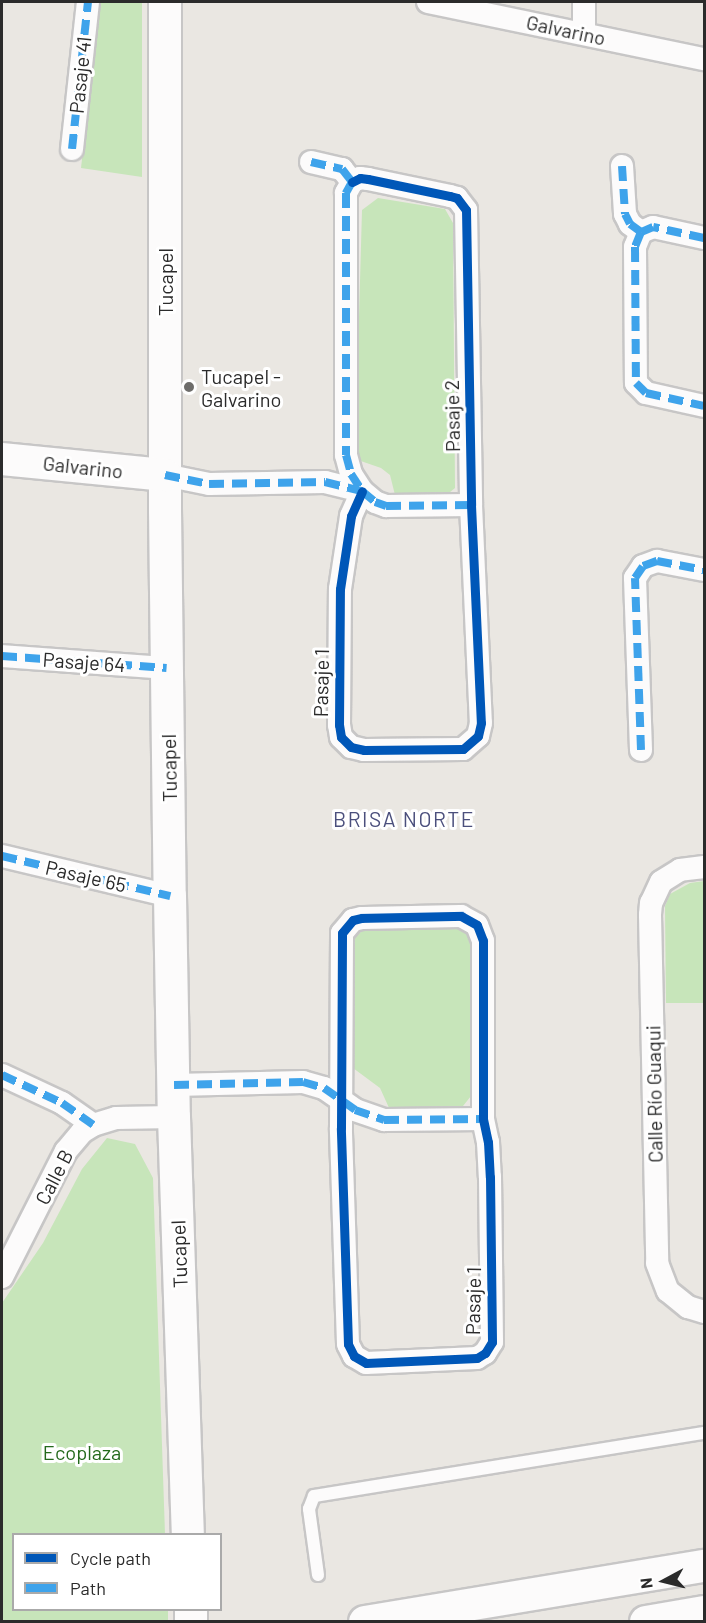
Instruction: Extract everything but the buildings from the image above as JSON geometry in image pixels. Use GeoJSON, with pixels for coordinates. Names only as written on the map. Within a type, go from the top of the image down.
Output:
{"type":"FeatureCollection","features":[{"type":"Feature","properties":{"kind":"main road","name":"Tucapel"},"geometry":{"type":"LineString","coordinates":[[165,2],[167,668],[174,1117],[188,1533]]}},
{"type":"Feature","properties":{"kind":"main road","name":"Galvarino"},"geometry":{"type":"LineString","coordinates":[[2,459],[165,476]]}},
{"type":"Feature","properties":{"kind":"main road"},"geometry":{"type":"LineString","coordinates":[[365,1622],[705,1566]]}},
{"type":"Feature","properties":{"kind":"main road"},"geometry":{"type":"LineString","coordinates":[[646,1622],[705,1612]]}},
{"type":"Feature","properties":{"kind":"street","name":"Pasaje 41"},"geometry":{"type":"LineString","coordinates":[[72,149],[88,2]]}},
{"type":"Feature","properties":{"kind":"street","name":"Galvarino"},"geometry":{"type":"LineString","coordinates":[[428,2],[705,59]]}},
{"type":"Feature","properties":{"kind":"street"},"geometry":{"type":"LineString","coordinates":[[584,2],[584,33]]}},
{"type":"Feature","properties":{"kind":"street"},"geometry":{"type":"LineString","coordinates":[[311,162],[342,169],[352,182],[346,193],[346,455],[351,474],[362,491],[375,502],[386,506],[471,506]]}},
{"type":"Feature","properties":{"kind":"street"},"geometry":{"type":"LineString","coordinates":[[622,165],[626,214],[630,224],[641,232]]}},
{"type":"Feature","properties":{"kind":"street","name":"Pasaje 2"},"geometry":{"type":"LineString","coordinates":[[352,182],[360,178],[368,179],[450,196],[457,198],[466,210],[471,506],[481,723],[474,742]]}},
{"type":"Feature","properties":{"kind":"street"},"geometry":{"type":"LineString","coordinates":[[705,238],[653,227],[641,232],[635,242],[636,383],[646,393],[705,406]]}},
{"type":"Feature","properties":{"kind":"street"},"geometry":{"type":"LineString","coordinates":[[165,476],[209,484],[326,482],[362,491]]}},
{"type":"Feature","properties":{"kind":"street","name":"Pasaje 1"},"geometry":{"type":"LineString","coordinates":[[362,491],[351,516],[340,589],[339,725],[342,737],[351,747],[364,750],[457,750],[474,742]]}},
{"type":"Feature","properties":{"kind":"street"},"geometry":{"type":"LineString","coordinates":[[641,750],[635,578],[643,566],[657,561],[705,570]]}},
{"type":"Feature","properties":{"kind":"street","name":"Pasaje 64"},"geometry":{"type":"LineString","coordinates":[[2,656],[167,668]]}},
{"type":"Feature","properties":{"kind":"street","name":"Pasaje 65"},"geometry":{"type":"LineString","coordinates":[[2,856],[171,896]]}},
{"type":"Feature","properties":{"kind":"street","name":"Calle Río Guaqui"},"geometry":{"type":"LineString","coordinates":[[705,867],[680,870],[661,882],[651,903],[650,915],[657,1263],[668,1291],[678,1301],[705,1312]]}},
{"type":"Feature","properties":{"kind":"street","name":"Pasaje 1"},"geometry":{"type":"LineString","coordinates":[[461,916],[477,925],[483,941],[483,1119],[490,1177],[494,1335],[489,1348],[477,1358],[468,1360],[366,1363],[354,1356],[348,1344],[341,941],[346,926],[362,918],[461,916]]}},
{"type":"Feature","properties":{"kind":"street"},"geometry":{"type":"LineString","coordinates":[[2,1076],[62,1103],[93,1125]]}},
{"type":"Feature","properties":{"kind":"street"},"geometry":{"type":"LineString","coordinates":[[174,1085],[303,1082],[324,1088],[362,1113],[384,1120],[483,1119]]}},
{"type":"Feature","properties":{"kind":"street","name":"Calle B"},"geometry":{"type":"LineString","coordinates":[[2,1277],[72,1141],[93,1125],[116,1118],[174,1117]]}},
{"type":"Feature","properties":{"kind":"lane"},"geometry":{"type":"LineString","coordinates":[[318,1575],[309,1509],[309,1504],[315,1496],[705,1432]]}},
{"type":"Feature","properties":{"kind":"green space"},"geometry":{"type":"Polygon","coordinates":[[[100,2],[142,2],[142,177],[81,168],[100,2]]]}},
{"type":"Feature","properties":{"kind":"green space"},"geometry":{"type":"Polygon","coordinates":[[[378,198],[445,209],[453,223],[455,488],[444,497],[395,495],[390,475],[381,468],[355,459],[362,210],[378,198]]]}},
{"type":"Feature","properties":{"kind":"green space"},"geometry":{"type":"Polygon","coordinates":[[[704,881],[704,1003],[666,1003],[665,906],[670,894],[690,883],[704,881]]]}},
{"type":"Feature","properties":{"kind":"green space"},"geometry":{"type":"Polygon","coordinates":[[[460,929],[472,939],[475,1091],[463,1106],[390,1110],[380,1088],[353,1068],[349,942],[363,930],[460,929]]]}},
{"type":"Feature","properties":{"kind":"green space","name":"Ecoplaza"},"geometry":{"type":"Polygon","coordinates":[[[107,1138],[135,1144],[153,1178],[165,1533],[12,1533],[12,1611],[168,1611],[168,1621],[2,1621],[2,1303],[43,1243],[82,1169],[107,1138]]]}},
{"type":"Feature","properties":{"kind":"marked path"},"geometry":{"type":"LineString","coordinates":[[72,149],[88,2]]}},
{"type":"Feature","properties":{"kind":"marked path"},"geometry":{"type":"LineString","coordinates":[[311,162],[342,169],[352,182]]}},
{"type":"Feature","properties":{"kind":"marked path"},"geometry":{"type":"LineString","coordinates":[[622,166],[625,214],[630,224],[641,232]]}},
{"type":"Feature","properties":{"kind":"marked path"},"geometry":{"type":"LineString","coordinates":[[352,182],[346,193],[346,455],[351,474],[362,491]]}},
{"type":"Feature","properties":{"kind":"marked path"},"geometry":{"type":"LineString","coordinates":[[704,238],[653,227],[641,232],[635,247],[636,383],[646,393],[704,406]]}},
{"type":"Feature","properties":{"kind":"marked path"},"geometry":{"type":"LineString","coordinates":[[165,475],[209,484],[325,482],[362,491],[375,502],[386,506],[471,505]]}},
{"type":"Feature","properties":{"kind":"marked path"},"geometry":{"type":"LineString","coordinates":[[641,750],[635,578],[643,566],[657,561],[704,570]]}},
{"type":"Feature","properties":{"kind":"marked path"},"geometry":{"type":"LineString","coordinates":[[2,656],[167,668]]}},
{"type":"Feature","properties":{"kind":"marked path"},"geometry":{"type":"LineString","coordinates":[[2,856],[170,896]]}},
{"type":"Feature","properties":{"kind":"marked path"},"geometry":{"type":"LineString","coordinates":[[2,1075],[62,1103],[93,1125]]}},
{"type":"Feature","properties":{"kind":"marked path"},"geometry":{"type":"LineString","coordinates":[[174,1085],[303,1082],[324,1088],[355,1110],[384,1120],[483,1119]]}},
{"type":"Feature","properties":{"kind":"cycle path"},"geometry":{"type":"LineString","coordinates":[[352,182],[360,178],[368,179],[450,196],[457,198],[466,210],[471,505],[481,723],[478,736],[463,749],[364,750],[351,747],[341,737],[339,725],[340,589],[351,516],[362,491]]}},
{"type":"Feature","properties":{"kind":"cycle path"},"geometry":{"type":"LineString","coordinates":[[461,916],[477,925],[483,941],[483,1119],[488,1142],[490,1177],[492,1342],[485,1353],[477,1358],[366,1363],[354,1356],[348,1344],[341,1128],[342,933],[353,920],[362,918],[461,916]]}},
{"type":"Feature","properties":{"kind":"place","name":"Tucapel - Galvarino"},"geometry":{"type":"Point","coordinates":[189,387]}},
{"type":"Feature","properties":{"kind":"district","name":"BRISA NORTE"},"geometry":{"type":"Point","coordinates":[404,819]}}]}
